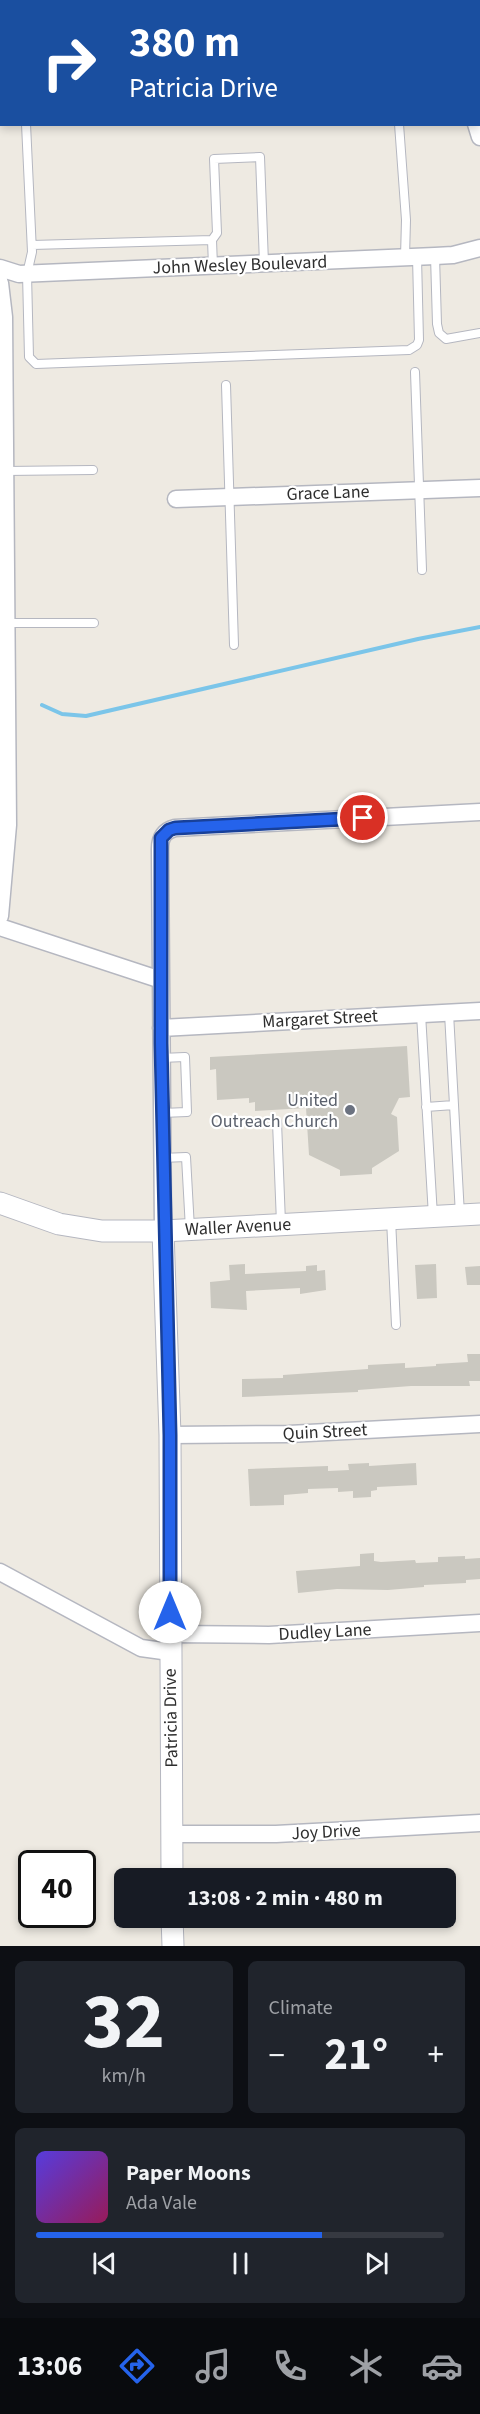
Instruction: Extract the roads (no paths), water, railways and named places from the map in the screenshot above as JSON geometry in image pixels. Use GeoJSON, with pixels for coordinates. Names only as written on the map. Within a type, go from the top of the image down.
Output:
{"type":"FeatureCollection","features":[{"type":"Feature","properties":{"kind":"street","name":"John Wesley Boulevard"},"geometry":{"type":"LineString","coordinates":[[0,268],[13,273],[27,274],[453,255],[480,248]]}},
{"type":"Feature","properties":{"kind":"street"},"geometry":{"type":"LineString","coordinates":[[0,283],[4,317],[5,471],[2,492],[8,825],[0,915]]}},
{"type":"Feature","properties":{"kind":"street","name":"Grace Lane"},"geometry":{"type":"LineString","coordinates":[[176,499],[480,488]]}},
{"type":"Feature","properties":{"kind":"street","name":"Patricia Drive"},"geometry":{"type":"LineString","coordinates":[[172,1868],[170,1435],[162,1158],[161,838],[169,830],[480,812]]}},
{"type":"Feature","properties":{"kind":"street"},"geometry":{"type":"LineString","coordinates":[[0,927],[161,980]]}},
{"type":"Feature","properties":{"kind":"street","name":"Margaret Street"},"geometry":{"type":"LineString","coordinates":[[161,1028],[480,1011]]}},
{"type":"Feature","properties":{"kind":"street","name":"Waller Avenue"},"geometry":{"type":"LineString","coordinates":[[0,1203],[59,1224],[81,1229],[164,1231],[470,1215]]}},
{"type":"Feature","properties":{"kind":"street","name":"Quin Street"},"geometry":{"type":"LineString","coordinates":[[170,1435],[289,1434],[480,1424]]}},
{"type":"Feature","properties":{"kind":"street","name":"Dudley Lane"},"geometry":{"type":"LineString","coordinates":[[0,1572],[141,1648],[170,1643],[268,1635],[480,1623]]}},
{"type":"Feature","properties":{"kind":"street","name":"Joy Drive"},"geometry":{"type":"LineString","coordinates":[[172,1834],[276,1834],[480,1823]]}},
{"type":"Feature","properties":{"kind":"street"},"geometry":{"type":"LineString","coordinates":[[172,1928],[172,1946]]}},
{"type":"Feature","properties":{"kind":"lane"},"geometry":{"type":"LineString","coordinates":[[26,126],[32,244],[27,274],[29,357],[32,362],[43,366],[409,350],[417,345],[419,340],[406,220],[399,126]]}},
{"type":"Feature","properties":{"kind":"lane"},"geometry":{"type":"LineString","coordinates":[[213,266],[212,240],[217,233],[214,159],[260,157],[264,264]]}},
{"type":"Feature","properties":{"kind":"lane"},"geometry":{"type":"LineString","coordinates":[[32,244],[212,240]]}},
{"type":"Feature","properties":{"kind":"lane"},"geometry":{"type":"LineString","coordinates":[[435,256],[439,333],[446,339],[480,333]]}},
{"type":"Feature","properties":{"kind":"lane"},"geometry":{"type":"LineString","coordinates":[[415,372],[422,570]]}},
{"type":"Feature","properties":{"kind":"lane"},"geometry":{"type":"LineString","coordinates":[[226,385],[234,645]]}},
{"type":"Feature","properties":{"kind":"lane"},"geometry":{"type":"LineString","coordinates":[[5,471],[93,470]]}},
{"type":"Feature","properties":{"kind":"lane"},"geometry":{"type":"LineString","coordinates":[[6,623],[94,623]]}},
{"type":"Feature","properties":{"kind":"lane"},"geometry":{"type":"LineString","coordinates":[[449,1012],[454,1105],[470,1215]]}},
{"type":"Feature","properties":{"kind":"lane"},"geometry":{"type":"LineString","coordinates":[[421,1014],[433,1217]]}},
{"type":"Feature","properties":{"kind":"lane"},"geometry":{"type":"LineString","coordinates":[[161,1058],[185,1057],[187,1112],[162,1113]]}},
{"type":"Feature","properties":{"kind":"lane"},"geometry":{"type":"LineString","coordinates":[[426,1107],[454,1105]]}},
{"type":"Feature","properties":{"kind":"lane"},"geometry":{"type":"LineString","coordinates":[[277,1122],[281,1225]]}},
{"type":"Feature","properties":{"kind":"lane"},"geometry":{"type":"LineString","coordinates":[[162,1158],[186,1157],[190,1229]]}},
{"type":"Feature","properties":{"kind":"lane"},"geometry":{"type":"LineString","coordinates":[[391,1219],[396,1324]]}},
{"type":"Feature","properties":{"kind":"waterway"},"geometry":{"type":"LineString","coordinates":[[42,705],[62,714],[86,716],[418,639],[480,627]]}},
{"type":"Feature","properties":{"kind":"place","name":"United Outreach Church"},"geometry":{"type":"Point","coordinates":[350,1110]}}]}
